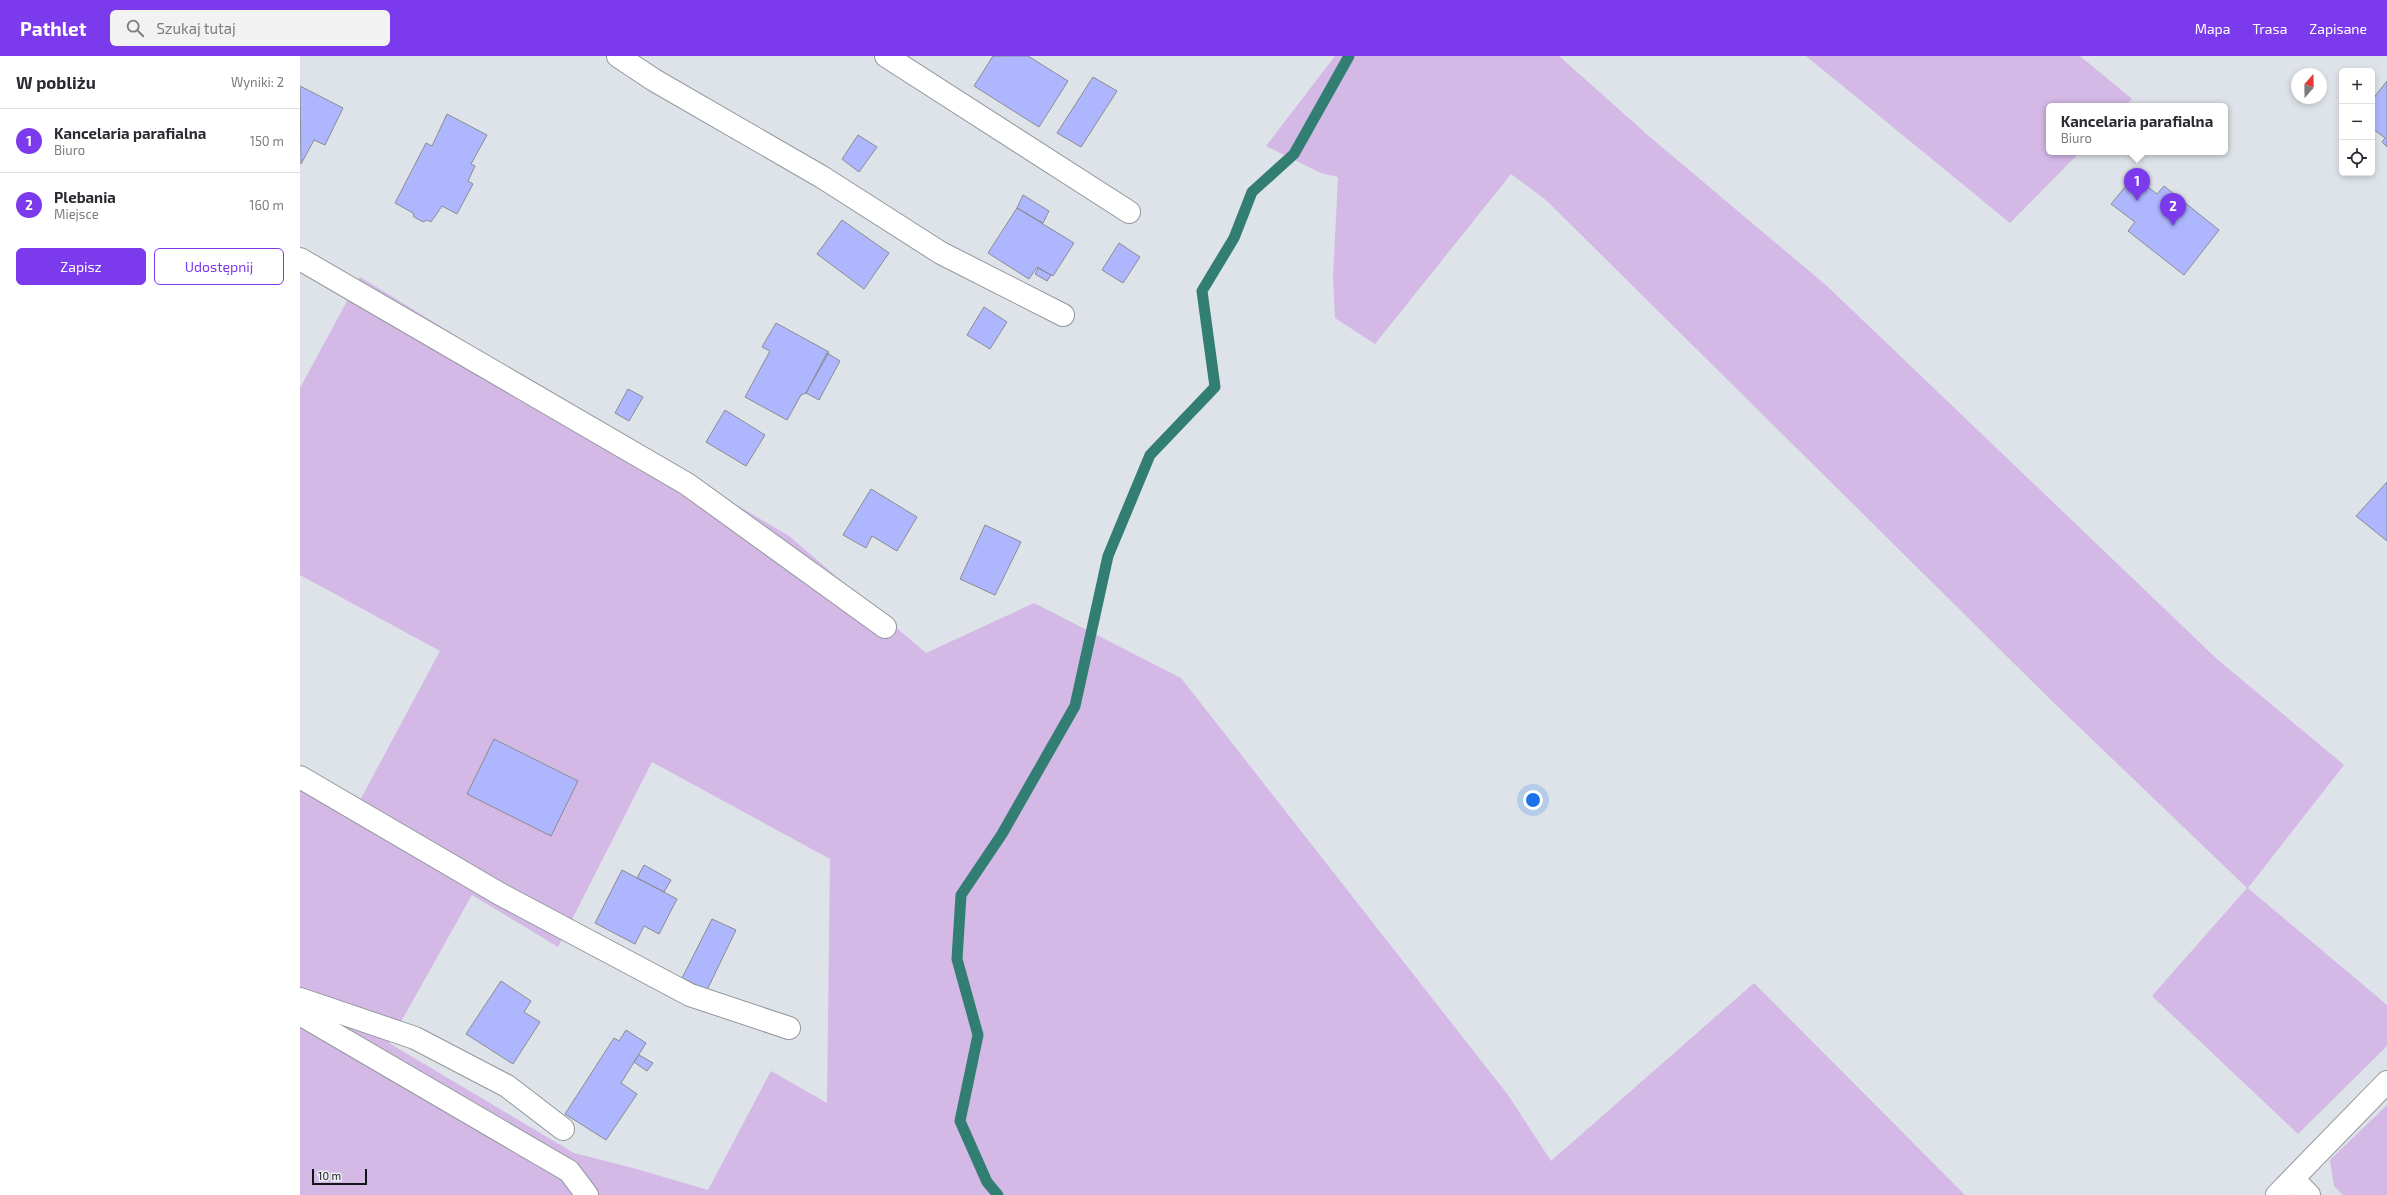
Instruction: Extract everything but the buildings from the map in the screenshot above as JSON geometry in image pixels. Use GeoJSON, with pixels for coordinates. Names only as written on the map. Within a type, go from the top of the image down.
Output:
{"type":"FeatureCollection","features":[{"type":"Feature","properties":{"kind":"street"},"geometry":{"type":"LineString","coordinates":[[618,56],[654,80],[822,177],[941,253],[1063,314]]}},
{"type":"Feature","properties":{"kind":"street"},"geometry":{"type":"LineString","coordinates":[[886,56],[1129,212]]}},
{"type":"Feature","properties":{"kind":"street"},"geometry":{"type":"LineString","coordinates":[[300,259],[687,484],[885,627]]}},
{"type":"Feature","properties":{"kind":"street"},"geometry":{"type":"LineString","coordinates":[[300,777],[500,894],[690,995],[789,1028]]}},
{"type":"Feature","properties":{"kind":"street"},"geometry":{"type":"LineString","coordinates":[[300,999],[415,1038],[507,1086],[563,1129]]}},
{"type":"Feature","properties":{"kind":"street"},"geometry":{"type":"LineString","coordinates":[[300,1014],[569,1171],[587,1195]]}},
{"type":"Feature","properties":{"kind":"street"},"geometry":{"type":"LineString","coordinates":[[2276,1195],[2387,1082]]}},
{"type":"Feature","properties":{"kind":"street"},"geometry":{"type":"LineString","coordinates":[[2293,1179],[2309,1195]]}},
{"type":"Feature","properties":{"kind":"shaded area"},"geometry":{"type":"Polygon","coordinates":[[[1335,56],[1559,56],[1651,138],[1827,286],[2218,660],[2344,765],[2248,888],[2387,1005],[2387,1046],[2298,1134],[2152,996],[2247,888],[2052,701],[1546,200],[1511,174],[1375,344],[1335,318],[1333,277],[1338,177],[1321,173],[1266,146],[1335,56]]]}},
{"type":"Feature","properties":{"kind":"shaded area"},"geometry":{"type":"Polygon","coordinates":[[[1806,56],[2080,56],[2132,99],[2128,103],[2046,103],[2046,155],[2077,155],[2010,223],[1806,56]]]}},
{"type":"Feature","properties":{"kind":"shaded area"},"geometry":{"type":"Polygon","coordinates":[[[360,277],[587,416],[789,536],[926,653],[1034,603],[1181,678],[1508,1095],[1551,1161],[1754,983],[1965,1195],[300,1195],[300,770],[358,804],[440,651],[300,575],[300,388],[360,277]],[[652,762],[558,947],[472,895],[389,1043],[574,1153],[633,1168],[708,1190],[771,1071],[827,1103],[830,859],[652,762]]]}},
{"type":"Feature","properties":{"kind":"shaded area"},"geometry":{"type":"Polygon","coordinates":[[[2387,1105],[2387,1195],[2343,1195],[2334,1186],[2330,1160],[2387,1105]]]}},
{"type":"Feature","properties":{"kind":"waterway"},"geometry":{"type":"LineString","coordinates":[[998,1195],[987,1182],[960,1121],[978,1035],[957,959],[961,895],[1002,834],[1075,706],[1108,556],[1150,455],[1215,387],[1202,291],[1234,238],[1252,192],[1294,154],[1349,56]]}},
{"type":"Feature","properties":{"kind":"place","name":"Kancelaria parafialna"},"geometry":{"type":"Point","coordinates":[2137,201]}},
{"type":"Feature","properties":{"kind":"place","name":"Plebania"},"geometry":{"type":"Point","coordinates":[2173,226]}}]}
